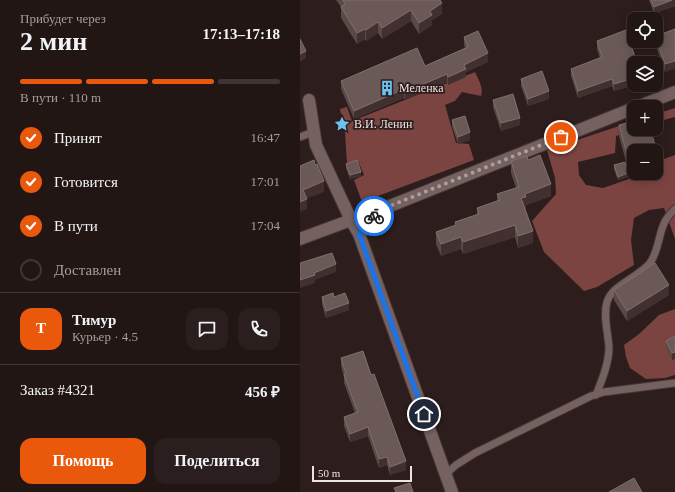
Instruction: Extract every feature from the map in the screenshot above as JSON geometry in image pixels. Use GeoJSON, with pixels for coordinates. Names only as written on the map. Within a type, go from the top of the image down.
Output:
{"type":"FeatureCollection","features":[{"type":"Feature","properties":{"kind":"street"},"geometry":{"type":"LineString","coordinates":[[655,100],[675,92]]}},
{"type":"Feature","properties":{"kind":"street"},"geometry":{"type":"LineString","coordinates":[[309,100],[316,145],[350,220],[359,234],[452,492]]}},
{"type":"Feature","properties":{"kind":"street"},"geometry":{"type":"LineString","coordinates":[[359,234],[376,214],[385,208],[627,111]]}},
{"type":"Feature","properties":{"kind":"street"},"geometry":{"type":"LineString","coordinates":[[300,239],[350,220]]}},
{"type":"Feature","properties":{"kind":"lane"},"geometry":{"type":"LineString","coordinates":[[300,137],[313,132]]}},
{"type":"Feature","properties":{"kind":"lane"},"geometry":{"type":"LineString","coordinates":[[596,394],[603,377],[608,353],[607,301],[614,291],[649,265],[654,258],[658,247],[663,225],[675,209]]}},
{"type":"Feature","properties":{"kind":"lane"},"geometry":{"type":"LineString","coordinates":[[445,475],[456,465],[475,453],[596,394],[675,383]]}},
{"type":"Feature","properties":{"kind":"shaded area"},"geometry":{"type":"Polygon","coordinates":[[[475,72],[481,87],[481,96],[462,92],[455,101],[445,105],[456,143],[469,144],[474,160],[362,202],[354,180],[364,175],[358,161],[347,164],[345,132],[340,109],[347,107],[352,121],[475,72]]]}},
{"type":"Feature","properties":{"kind":"shaded area"},"geometry":{"type":"Polygon","coordinates":[[[675,108],[675,117],[663,120],[663,112],[675,108]]]}},
{"type":"Feature","properties":{"kind":"shaded area"},"geometry":{"type":"Polygon","coordinates":[[[627,123],[627,132],[616,136],[615,153],[578,162],[579,175],[586,185],[603,188],[627,180],[663,180],[663,159],[675,155],[675,239],[664,208],[649,210],[634,218],[631,240],[634,265],[597,287],[584,291],[544,252],[532,221],[556,194],[555,178],[547,150],[627,123]]]}},
{"type":"Feature","properties":{"kind":"shaded area"},"geometry":{"type":"Polygon","coordinates":[[[675,309],[675,375],[665,378],[646,379],[630,368],[624,345],[639,334],[659,315],[675,309]]]}},
{"type":"Feature","properties":{"kind":"building"},"geometry":{"type":"Polygon","coordinates":[[[343,0],[440,0],[442,3],[430,11],[432,15],[419,23],[411,10],[382,28],[378,22],[366,30],[365,29],[357,33],[341,7],[345,4],[343,0]]]}},
{"type":"Feature","properties":{"kind":"building"},"geometry":{"type":"Polygon","coordinates":[[[651,0],[672,0],[654,7],[651,0]]]}},
{"type":"Feature","properties":{"kind":"building"},"geometry":{"type":"Polygon","coordinates":[[[675,29],[675,61],[665,64],[659,48],[663,48],[663,33],[675,29]]]}},
{"type":"Feature","properties":{"kind":"building"},"geometry":{"type":"Polygon","coordinates":[[[626,30],[627,48],[632,48],[635,56],[627,56],[627,80],[614,84],[612,79],[578,91],[571,69],[602,57],[597,41],[626,30]]]}},
{"type":"Feature","properties":{"kind":"building"},"geometry":{"type":"Polygon","coordinates":[[[478,31],[488,53],[464,65],[466,69],[448,77],[447,74],[405,92],[404,89],[354,111],[341,81],[417,48],[425,66],[468,47],[464,37],[478,31]]]}},
{"type":"Feature","properties":{"kind":"building"},"geometry":{"type":"Polygon","coordinates":[[[300,39],[306,51],[300,54],[300,39]]]}},
{"type":"Feature","properties":{"kind":"building"},"geometry":{"type":"Polygon","coordinates":[[[542,71],[549,91],[528,99],[521,79],[542,71]]]}},
{"type":"Feature","properties":{"kind":"building"},"geometry":{"type":"Polygon","coordinates":[[[513,94],[520,118],[501,123],[493,100],[513,94]]]}},
{"type":"Feature","properties":{"kind":"building"},"geometry":{"type":"Polygon","coordinates":[[[465,116],[470,132],[458,137],[452,120],[465,116]]]}},
{"type":"Feature","properties":{"kind":"building"},"geometry":{"type":"Polygon","coordinates":[[[627,123],[627,136],[651,136],[655,144],[627,144],[627,154],[619,125],[627,123]]]}},
{"type":"Feature","properties":{"kind":"building"},"geometry":{"type":"Polygon","coordinates":[[[540,155],[551,184],[525,194],[526,197],[521,198],[533,231],[518,236],[515,225],[463,242],[461,237],[441,244],[436,232],[456,225],[455,222],[479,214],[477,208],[500,200],[497,194],[519,187],[511,161],[527,156],[528,160],[540,155]]]}},
{"type":"Feature","properties":{"kind":"building"},"geometry":{"type":"Polygon","coordinates":[[[314,160],[315,165],[317,164],[324,181],[303,190],[307,199],[300,202],[300,166],[314,160]]]}},
{"type":"Feature","properties":{"kind":"building"},"geometry":{"type":"Polygon","coordinates":[[[357,160],[361,172],[350,175],[346,164],[357,160]]]}},
{"type":"Feature","properties":{"kind":"building"},"geometry":{"type":"Polygon","coordinates":[[[625,162],[627,173],[618,177],[614,165],[625,162]]]}},
{"type":"Feature","properties":{"kind":"building"},"geometry":{"type":"Polygon","coordinates":[[[332,253],[336,264],[314,273],[315,275],[300,280],[300,263],[332,253]]]}},
{"type":"Feature","properties":{"kind":"building"},"geometry":{"type":"Polygon","coordinates":[[[655,263],[669,285],[627,311],[614,290],[655,263]]]}},
{"type":"Feature","properties":{"kind":"building"},"geometry":{"type":"Polygon","coordinates":[[[333,293],[334,297],[345,293],[349,303],[326,311],[322,297],[333,293]]]}},
{"type":"Feature","properties":{"kind":"building"},"geometry":{"type":"Polygon","coordinates":[[[675,336],[675,352],[672,353],[666,341],[675,336]]]}},
{"type":"Feature","properties":{"kind":"building"},"geometry":{"type":"Polygon","coordinates":[[[363,351],[371,375],[374,374],[406,461],[390,467],[387,457],[379,459],[368,427],[350,434],[344,417],[358,412],[344,375],[346,374],[341,358],[363,351]]]}},
{"type":"Feature","properties":{"kind":"building"},"geometry":{"type":"Polygon","coordinates":[[[634,478],[642,492],[609,492],[634,478]]]}},
{"type":"Feature","properties":{"kind":"building"},"geometry":{"type":"Polygon","coordinates":[[[410,483],[413,492],[396,492],[394,488],[410,483]]]}},
{"type":"Feature","properties":{"kind":"way so far"},"geometry":{"type":"LineString","coordinates":[[374,216],[385,208],[561,137]]}},
{"type":"Feature","properties":{"kind":"place","name":"Меленка"},"geometry":{"type":"Point","coordinates":[387,88]}},
{"type":"Feature","properties":{"kind":"place","name":"В.И. Ленин"},"geometry":{"type":"Point","coordinates":[342,124]}},
{"type":"Feature","properties":{"kind":"route"},"geometry":{"type":"LineString","coordinates":[[374,216],[359,234],[424,414]]}}]}
